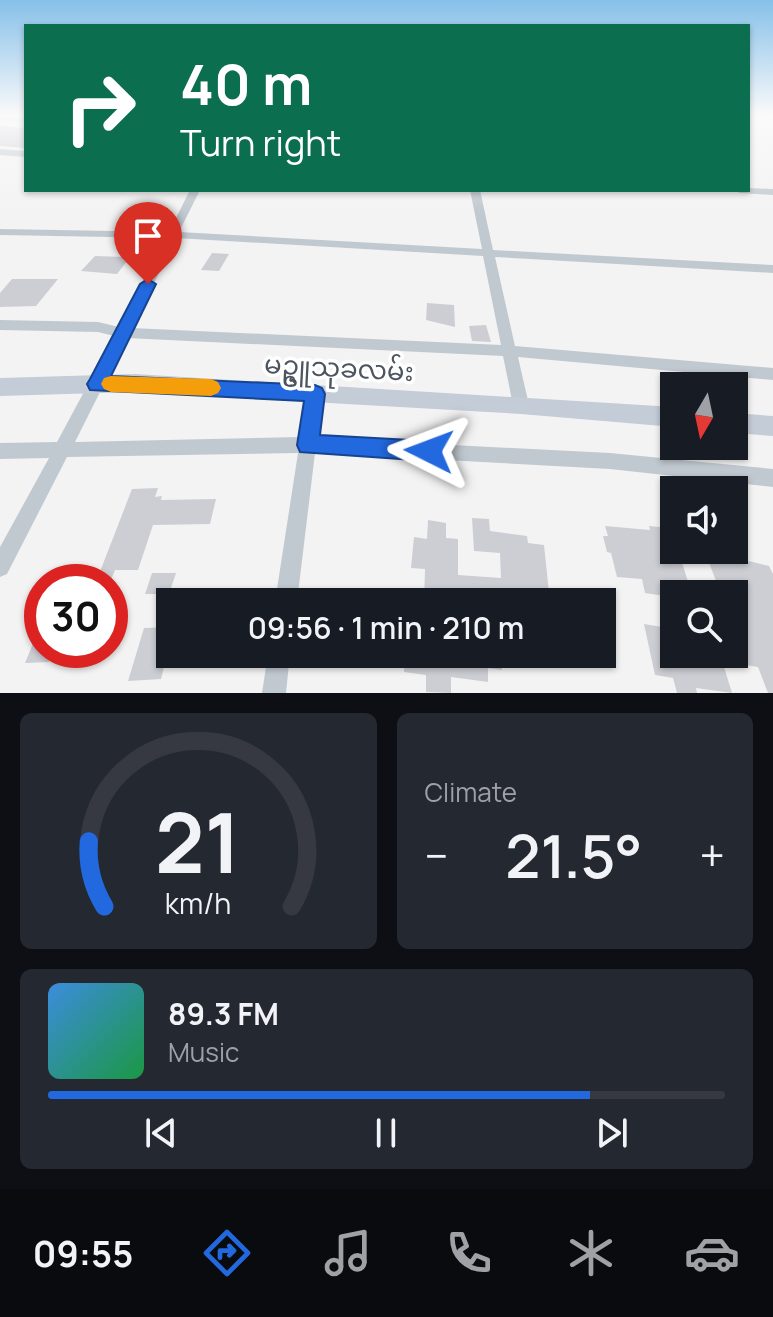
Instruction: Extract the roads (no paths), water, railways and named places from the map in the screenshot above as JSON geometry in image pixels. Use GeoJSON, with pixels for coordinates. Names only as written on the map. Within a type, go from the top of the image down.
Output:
{"type":"FeatureCollection","features":[{"type":"Feature","properties":{"kind":"street"},"geometry":{"type":"LineString","coordinates":[[0,152],[24,154]]}},
{"type":"Feature","properties":{"kind":"street"},"geometry":{"type":"LineString","coordinates":[[750,191],[773,192]]}},
{"type":"Feature","properties":{"kind":"street"},"geometry":{"type":"LineString","coordinates":[[0,567],[194,192]]}},
{"type":"Feature","properties":{"kind":"street"},"geometry":{"type":"LineString","coordinates":[[475,192],[521,405]]}},
{"type":"Feature","properties":{"kind":"street"},"geometry":{"type":"LineString","coordinates":[[0,232],[172,235],[773,269]]}},
{"type":"Feature","properties":{"kind":"street"},"geometry":{"type":"LineString","coordinates":[[0,325],[98,327],[123,333],[511,351],[773,374]]}},
{"type":"Feature","properties":{"kind":"street","name":"မဥ္ဇူသုခလမ်း"},"geometry":{"type":"LineString","coordinates":[[0,387],[135,383],[660,416]]}},
{"type":"Feature","properties":{"kind":"street"},"geometry":{"type":"LineString","coordinates":[[288,588],[315,394]]}},
{"type":"Feature","properties":{"kind":"street"},"geometry":{"type":"LineString","coordinates":[[748,424],[773,426]]}},
{"type":"Feature","properties":{"kind":"street"},"geometry":{"type":"LineString","coordinates":[[0,451],[308,445],[610,461],[773,478]]}},
{"type":"Feature","properties":{"kind":"street"},"geometry":{"type":"LineString","coordinates":[[274,693],[277,668]]}}]}
